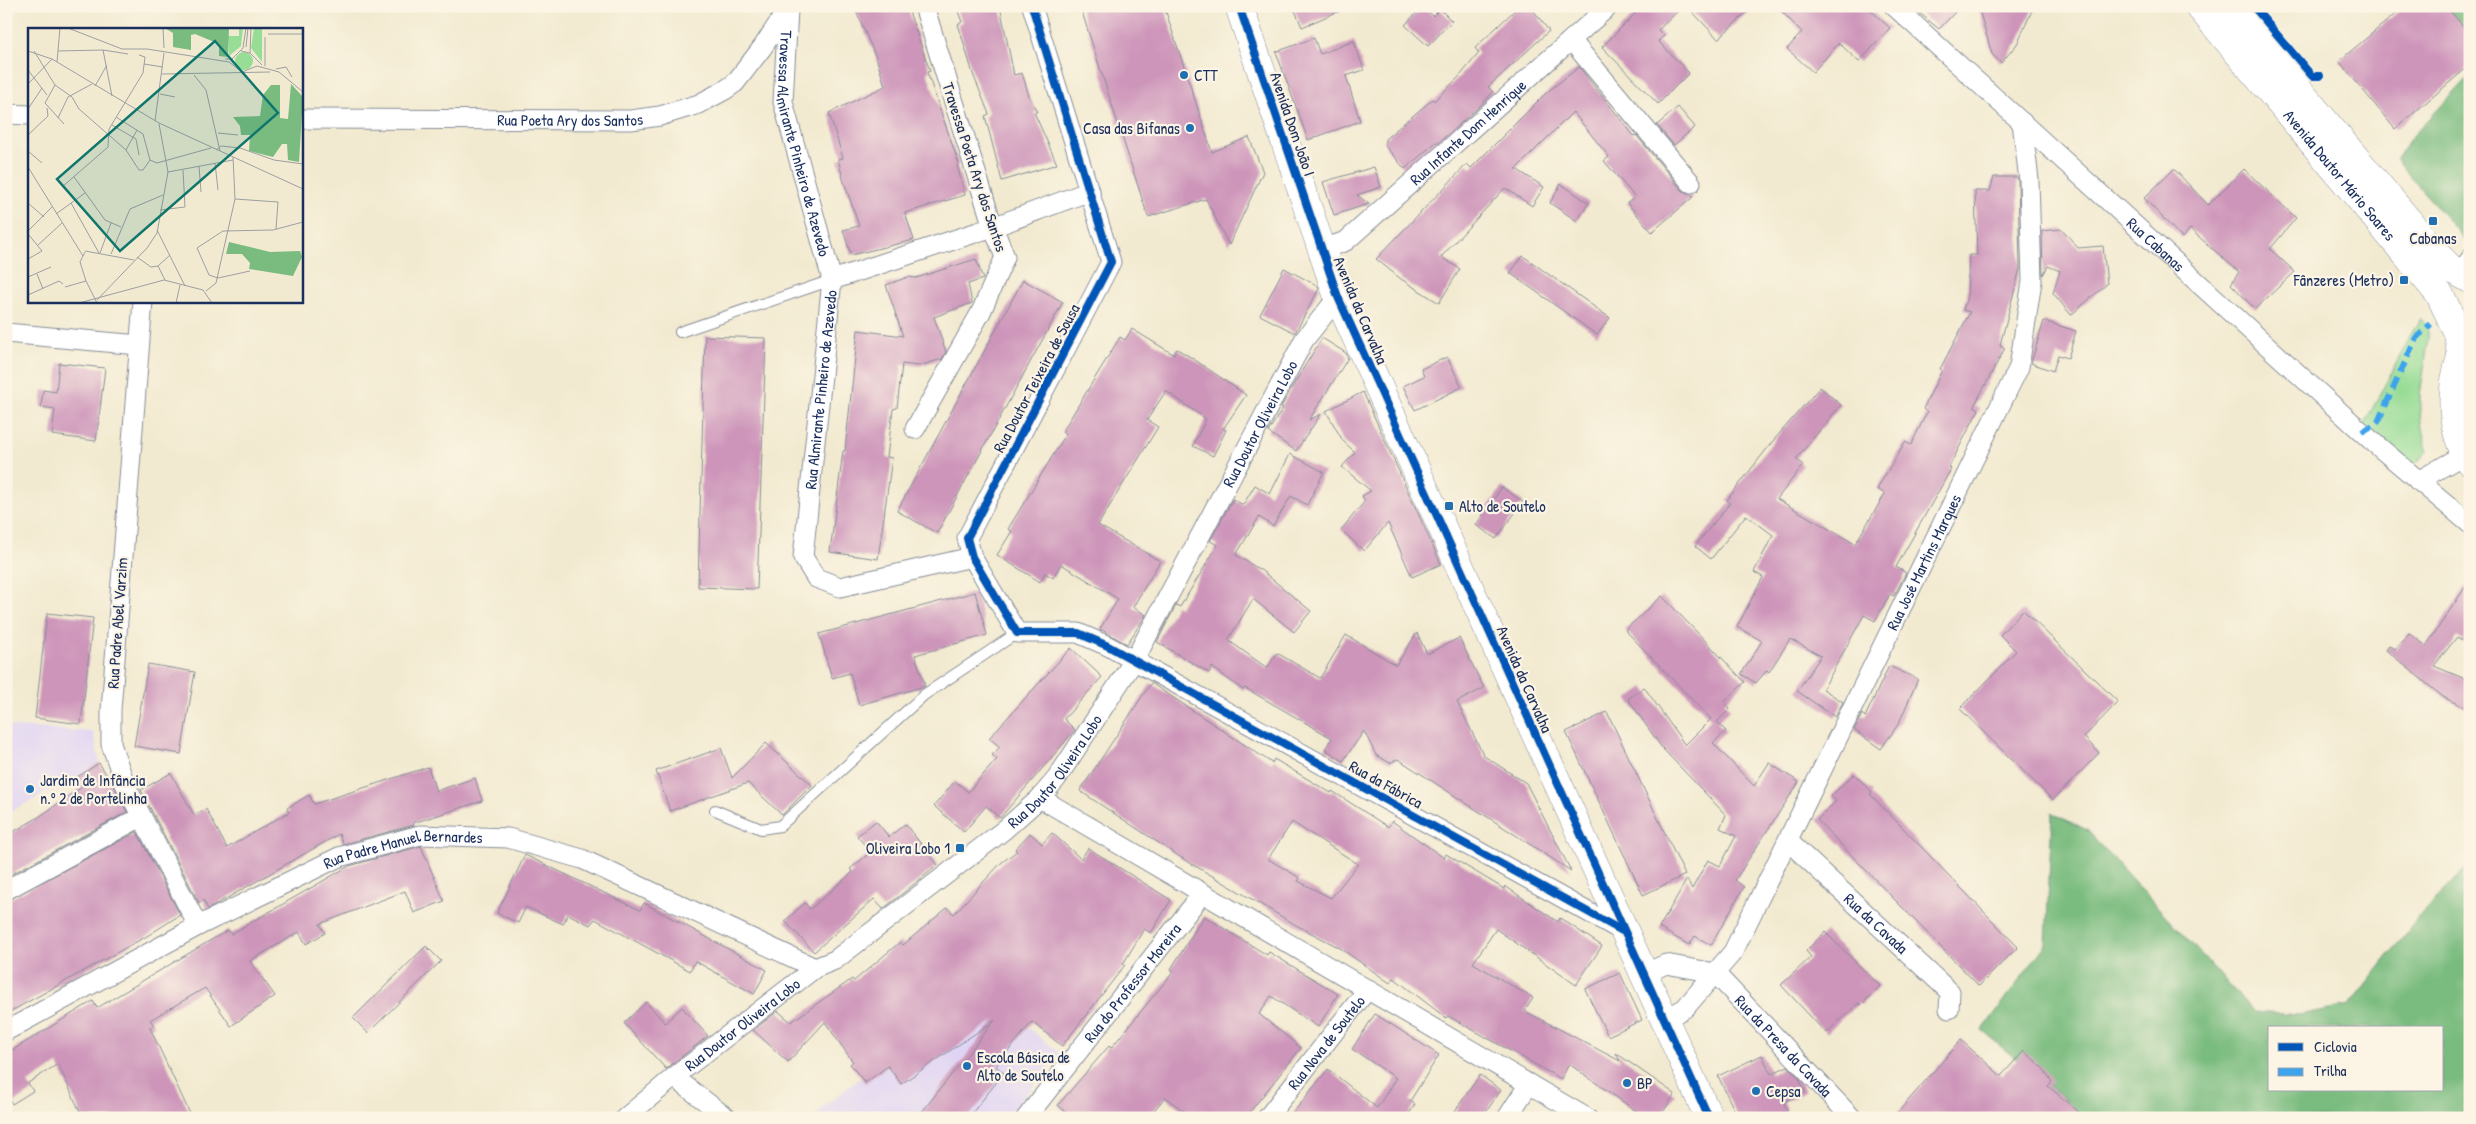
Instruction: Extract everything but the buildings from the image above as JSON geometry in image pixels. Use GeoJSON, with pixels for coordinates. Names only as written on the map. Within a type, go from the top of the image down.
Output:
{"type":"FeatureCollection","features":[{"type":"Feature","properties":{"kind":"street","name":"Travessa Poeta Ary dos Santos"},"geometry":{"type":"LineString","coordinates":[[915,429],[981,312],[1005,257],[993,227],[924,6]]}},
{"type":"Feature","properties":{"kind":"street","name":"Rua Doutor Teixeira de Sousa"},"geometry":{"type":"LineString","coordinates":[[1017,633],[972,557],[968,538],[1111,262],[1032,6]]}},
{"type":"Feature","properties":{"kind":"street","name":"Avenida Dom João I"},"geometry":{"type":"LineString","coordinates":[[1239,6],[1321,250]]}},
{"type":"Feature","properties":{"kind":"street","name":"Rua Infante Dom Henrique"},"geometry":{"type":"LineString","coordinates":[[1321,250],[1346,241],[1609,6]]}},
{"type":"Feature","properties":{"kind":"street","name":"Rua Cabanas"},"geometry":{"type":"LineString","coordinates":[[1894,6],[2418,481],[2470,524]]}},
{"type":"Feature","properties":{"kind":"street","name":"Avenida Doutor Mário Soares"},"geometry":{"type":"LineString","coordinates":[[2199,6],[2440,295],[2465,346],[2454,379],[2452,405],[2456,430],[2467,458]]}},
{"type":"Feature","properties":{"kind":"street","name":"Avenida Doutor Mário Soares"},"geometry":{"type":"LineString","coordinates":[[2228,6],[2437,255],[2465,267]]}},
{"type":"Feature","properties":{"kind":"street","name":"Rua Poeta Ary dos Santos"},"geometry":{"type":"LineString","coordinates":[[302,119],[631,120],[660,116],[699,104],[734,83],[762,48],[789,7]]}},
{"type":"Feature","properties":{"kind":"street","name":"Travessa Almirante Pinheiro de Azevedo"},"geometry":{"type":"LineString","coordinates":[[789,7],[783,102],[832,280]]}},
{"type":"Feature","properties":{"kind":"street"},"geometry":{"type":"LineString","coordinates":[[1571,40],[1691,183]]}},
{"type":"Feature","properties":{"kind":"street"},"geometry":{"type":"LineString","coordinates":[[6,114],[28,115]]}},
{"type":"Feature","properties":{"kind":"street","name":"Rua José Martins Marques"},"geometry":{"type":"LineString","coordinates":[[1715,973],[1733,952],[1789,842],[2019,367],[2032,281],[2029,180],[2022,122]]}},
{"type":"Feature","properties":{"kind":"street","name":"Rua Almirante Pinheiro de Azevedo"},"geometry":{"type":"LineString","coordinates":[[972,557],[840,587],[816,578],[802,557],[832,280],[993,227],[1090,192]]}},
{"type":"Feature","properties":{"kind":"street","name":"Avenida da Carvalha"},"geometry":{"type":"LineString","coordinates":[[1321,250],[1338,297],[1709,1118]]}},
{"type":"Feature","properties":{"kind":"street","name":"Rua Doutor Oliveira Lobo"},"geometry":{"type":"LineString","coordinates":[[625,1118],[674,1077],[815,968],[835,960],[1004,830],[1040,798],[1057,778],[1135,659],[1304,340],[1338,297]]}},
{"type":"Feature","properties":{"kind":"street","name":"Rua Padre Abel Varzim"},"geometry":{"type":"LineString","coordinates":[[143,302],[111,718],[111,744],[125,784],[198,926]]}},
{"type":"Feature","properties":{"kind":"street"},"geometry":{"type":"LineString","coordinates":[[6,333],[139,345]]}},
{"type":"Feature","properties":{"kind":"street"},"geometry":{"type":"LineString","coordinates":[[2418,481],[2467,458]]}},
{"type":"Feature","properties":{"kind":"street"},"geometry":{"type":"LineString","coordinates":[[1017,633],[1078,633],[1135,659]]}},
{"type":"Feature","properties":{"kind":"street","name":"Rua da Fábrica"},"geometry":{"type":"LineString","coordinates":[[1135,659],[1624,932]]}},
{"type":"Feature","properties":{"kind":"street"},"geometry":{"type":"LineString","coordinates":[[1040,798],[1587,1118]]}},
{"type":"Feature","properties":{"kind":"street"},"geometry":{"type":"LineString","coordinates":[[6,890],[141,817]]}},
{"type":"Feature","properties":{"kind":"street","name":"Rua Padre Manuel Bernardes"},"geometry":{"type":"LineString","coordinates":[[6,1030],[198,926],[339,857],[420,835],[508,838],[582,859],[815,968]]}},
{"type":"Feature","properties":{"kind":"street","name":"Rua da Cavada"},"geometry":{"type":"LineString","coordinates":[[1789,842],[1950,992],[1949,1010]]}},
{"type":"Feature","properties":{"kind":"street","name":"Rua do Professor Moreira"},"geometry":{"type":"LineString","coordinates":[[1026,1118],[1202,894]]}},
{"type":"Feature","properties":{"kind":"street"},"geometry":{"type":"LineString","coordinates":[[1644,974],[1666,964],[1715,973]]}},
{"type":"Feature","properties":{"kind":"street"},"geometry":{"type":"LineString","coordinates":[[1664,1020],[1685,1008],[1715,973]]}},
{"type":"Feature","properties":{"kind":"street","name":"Rua da Presa da Cavada"},"geometry":{"type":"LineString","coordinates":[[1715,973],[1852,1118]]}},
{"type":"Feature","properties":{"kind":"street","name":"Rua Nova de Soutelo"},"geometry":{"type":"LineString","coordinates":[[1267,1118],[1367,990]]}},
{"type":"Feature","properties":{"kind":"street"},"geometry":{"type":"LineString","coordinates":[[674,1077],[727,1118]]}},
{"type":"Feature","properties":{"kind":"street"},"geometry":{"type":"LineString","coordinates":[[1507,1118],[1528,1084]]}},
{"type":"Feature","properties":{"kind":"lane"},"geometry":{"type":"LineString","coordinates":[[680,332],[832,280]]}},
{"type":"Feature","properties":{"kind":"lane"},"geometry":{"type":"LineString","coordinates":[[715,810],[761,829],[780,826],[924,695],[1017,633]]}},
{"type":"Feature","properties":{"kind":"shaded area","name":"Jardim de Infância n.º 2 de Portelinha"},"geometry":{"type":"Polygon","coordinates":[[[6,726],[93,732],[100,764],[6,814],[6,726]]]}},
{"type":"Feature","properties":{"kind":"shaded area","name":"Escola Básica de Alto de Soutelo"},"geometry":{"type":"Polygon","coordinates":[[[989,997],[1060,1053],[1008,1118],[814,1118],[820,1110],[860,1078],[862,1080],[989,997]]]}},
{"type":"Feature","properties":{"kind":"green space"},"geometry":{"type":"Polygon","coordinates":[[[2446,6],[2470,6],[2470,34],[2446,6]]]}},
{"type":"Feature","properties":{"kind":"green space"},"geometry":{"type":"Polygon","coordinates":[[[2470,75],[2470,235],[2465,240],[2396,160],[2410,139],[2470,75]]]}},
{"type":"Feature","properties":{"kind":"green space"},"geometry":{"type":"Polygon","coordinates":[[[2420,318],[2426,326],[2428,333],[2420,404],[2423,432],[2428,451],[2414,464],[2364,425],[2420,318]]]}},
{"type":"Feature","properties":{"kind":"green space"},"geometry":{"type":"Polygon","coordinates":[[[2052,813],[2087,830],[2254,1012],[2300,1015],[2350,1005],[2422,913],[2470,864],[2470,1118],[2060,1118],[2066,1100],[1982,1031],[2046,944],[2052,813]]]}},
{"type":"Feature","properties":{"kind":"marked path"},"geometry":{"type":"LineString","coordinates":[[2362,432],[2378,422],[2416,338],[2431,324]]}},
{"type":"Feature","properties":{"kind":"cycle path"},"geometry":{"type":"LineString","coordinates":[[1032,6],[1111,262],[967,538],[972,557],[1017,633],[1078,633],[1108,646],[1624,932]]}},
{"type":"Feature","properties":{"kind":"cycle path"},"geometry":{"type":"LineString","coordinates":[[1239,6],[1338,297],[1709,1118]]}},
{"type":"Feature","properties":{"kind":"cycle path"},"geometry":{"type":"LineString","coordinates":[[2253,6],[2312,76],[2320,76]]}},
{"type":"Feature","properties":{"kind":"place","name":"CTT"},"geometry":{"type":"Point","coordinates":[1184,75]}},
{"type":"Feature","properties":{"kind":"place","name":"Casa das Bifanas"},"geometry":{"type":"Point","coordinates":[1190,128]}},
{"type":"Feature","properties":{"kind":"place","name":"Cabanas"},"geometry":{"type":"Point","coordinates":[2433,221]}},
{"type":"Feature","properties":{"kind":"place","name":"Fânzeres (Metro)"},"geometry":{"type":"Point","coordinates":[2404,280]}},
{"type":"Feature","properties":{"kind":"place","name":"Alto de Soutelo"},"geometry":{"type":"Point","coordinates":[1449,506]}},
{"type":"Feature","properties":{"kind":"place","name":"Jardim de Infância n.º 2 de Portelinha"},"geometry":{"type":"Point","coordinates":[30,789]}},
{"type":"Feature","properties":{"kind":"place","name":"Oliveira Lobo 1"},"geometry":{"type":"Point","coordinates":[960,848]}},
{"type":"Feature","properties":{"kind":"place","name":"Escola Básica de Alto de Soutelo"},"geometry":{"type":"Point","coordinates":[967,1066]}},
{"type":"Feature","properties":{"kind":"place","name":"BP"},"geometry":{"type":"Point","coordinates":[1627,1083]}},
{"type":"Feature","properties":{"kind":"place","name":"Cepsa"},"geometry":{"type":"Point","coordinates":[1756,1091]}}]}
